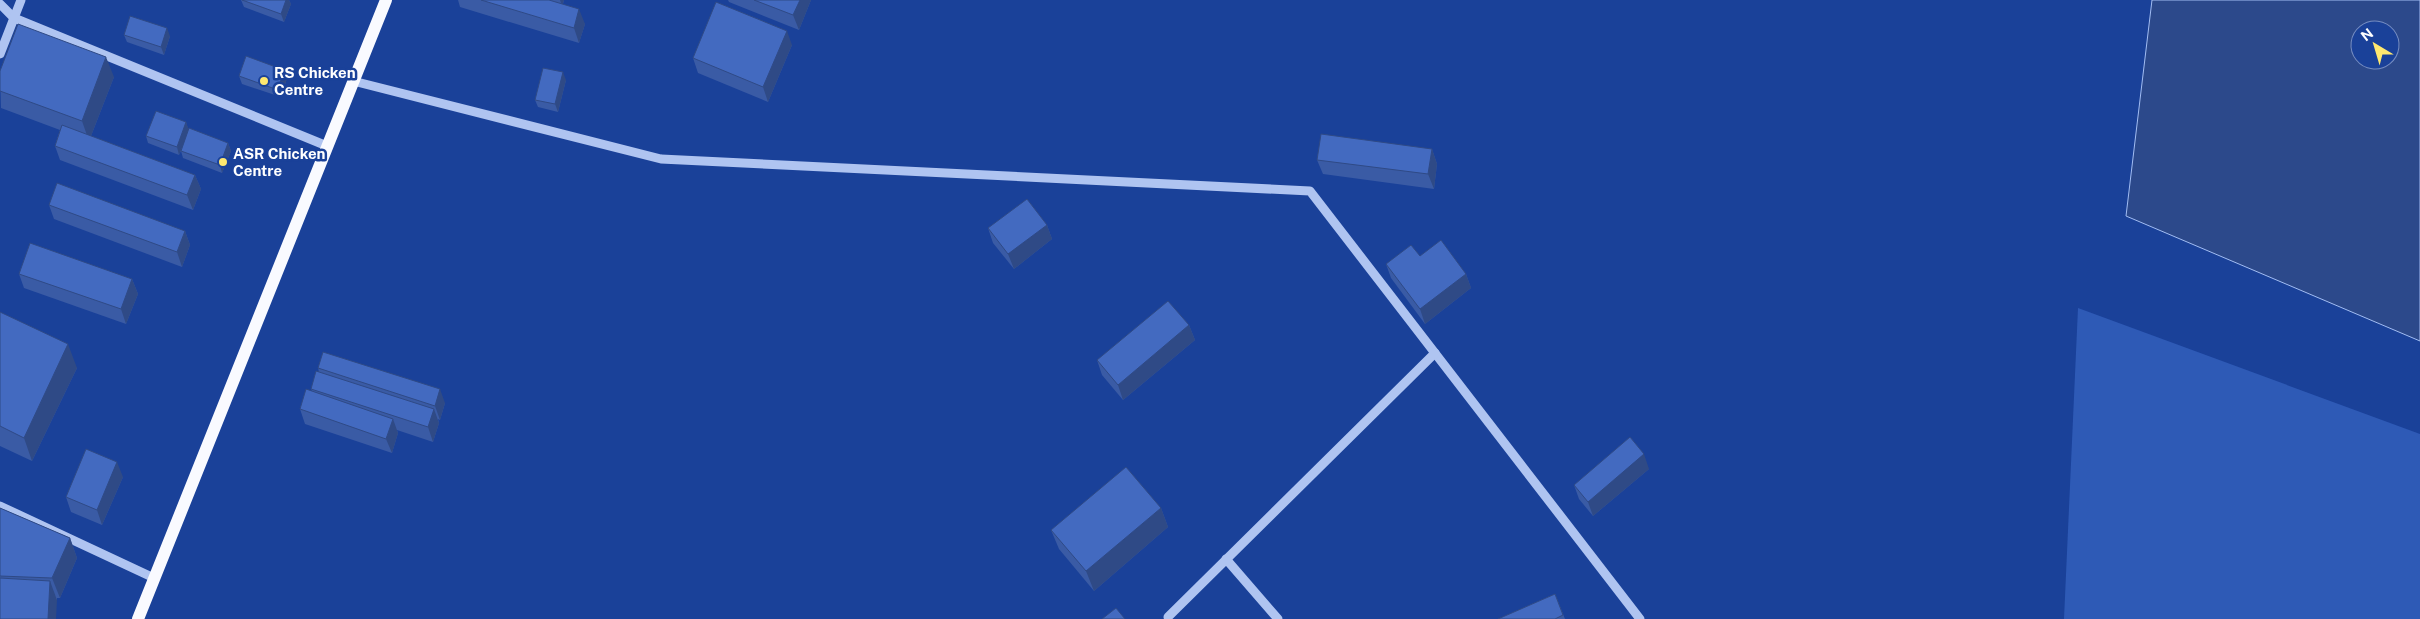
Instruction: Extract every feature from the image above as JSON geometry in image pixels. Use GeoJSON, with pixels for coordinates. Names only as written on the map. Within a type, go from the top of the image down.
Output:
{"type":"FeatureCollection","features":[{"type":"Feature","properties":{"kind":"main road"},"geometry":{"type":"LineString","coordinates":[[138,619],[386,0]]}},
{"type":"Feature","properties":{"kind":"street"},"geometry":{"type":"LineString","coordinates":[[0,54],[21,0]]}},
{"type":"Feature","properties":{"kind":"street"},"geometry":{"type":"LineString","coordinates":[[0,4],[14,18],[327,146]]}},
{"type":"Feature","properties":{"kind":"street"},"geometry":{"type":"LineString","coordinates":[[353,81],[661,159],[1310,191],[1640,619]]}},
{"type":"Feature","properties":{"kind":"street"},"geometry":{"type":"LineString","coordinates":[[1168,617],[1435,353]]}},
{"type":"Feature","properties":{"kind":"street"},"geometry":{"type":"LineString","coordinates":[[0,506],[154,578]]}},
{"type":"Feature","properties":{"kind":"street"},"geometry":{"type":"LineString","coordinates":[[1226,559],[1278,619]]}},
{"type":"Feature","properties":{"kind":"shaded area"},"geometry":{"type":"Polygon","coordinates":[[[2152,0],[2420,0],[2420,341],[2126,216],[2152,0]]]}},
{"type":"Feature","properties":{"kind":"shaded area"},"geometry":{"type":"Polygon","coordinates":[[[2078,308],[2420,434],[2420,619],[2064,619],[2078,308]]]}},
{"type":"Feature","properties":{"kind":"building"},"geometry":{"type":"Polygon","coordinates":[[[242,0],[286,0],[281,14],[242,0]]]}},
{"type":"Feature","properties":{"kind":"building"},"geometry":{"type":"Polygon","coordinates":[[[481,0],[549,0],[579,9],[574,28],[481,0]]]}},
{"type":"Feature","properties":{"kind":"building"},"geometry":{"type":"Polygon","coordinates":[[[754,0],[800,0],[793,15],[754,0]]]}},
{"type":"Feature","properties":{"kind":"building"},"geometry":{"type":"Polygon","coordinates":[[[716,2],[787,31],[763,87],[693,58],[716,2]]]}},
{"type":"Feature","properties":{"kind":"building"},"geometry":{"type":"Polygon","coordinates":[[[130,16],[167,28],[161,47],[124,35],[130,16]]]}},
{"type":"Feature","properties":{"kind":"building"},"geometry":{"type":"Polygon","coordinates":[[[18,24],[106,57],[82,121],[0,91],[0,71],[18,24]]]}},
{"type":"Feature","properties":{"kind":"building","name":"RS Chicken Centre"},"geometry":{"type":"Polygon","coordinates":[[[246,56],[284,70],[278,90],[239,76],[246,56]]]}},
{"type":"Feature","properties":{"kind":"building"},"geometry":{"type":"Polygon","coordinates":[[[543,68],[563,72],[555,104],[535,100],[543,68]]]}},
{"type":"Feature","properties":{"kind":"building"},"geometry":{"type":"Polygon","coordinates":[[[156,111],[186,122],[177,147],[146,136],[156,111]]]}},
{"type":"Feature","properties":{"kind":"building"},"geometry":{"type":"Polygon","coordinates":[[[62,125],[195,175],[187,195],[55,146],[62,125]]]}},
{"type":"Feature","properties":{"kind":"building"},"geometry":{"type":"Polygon","coordinates":[[[189,128],[228,143],[220,165],[181,151],[189,128]]]}},
{"type":"Feature","properties":{"kind":"building"},"geometry":{"type":"Polygon","coordinates":[[[1321,134],[1432,149],[1428,174],[1317,160],[1321,134]]]}},
{"type":"Feature","properties":{"kind":"building"},"geometry":{"type":"Polygon","coordinates":[[[57,183],[185,231],[177,252],[49,205],[57,183]]]}},
{"type":"Feature","properties":{"kind":"building"},"geometry":{"type":"Polygon","coordinates":[[[1027,199],[1047,225],[1008,254],[988,228],[1027,199]]]}},
{"type":"Feature","properties":{"kind":"building"},"geometry":{"type":"Polygon","coordinates":[[[1441,240],[1466,274],[1420,309],[1386,264],[1411,245],[1420,256],[1441,240]]]}},
{"type":"Feature","properties":{"kind":"building"},"geometry":{"type":"Polygon","coordinates":[[[30,243],[132,279],[121,309],[19,274],[30,243]]]}},
{"type":"Feature","properties":{"kind":"building"},"geometry":{"type":"Polygon","coordinates":[[[1168,301],[1189,325],[1118,385],[1097,360],[1168,301]]]}},
{"type":"Feature","properties":{"kind":"building"},"geometry":{"type":"Polygon","coordinates":[[[0,312],[68,344],[24,438],[0,426],[0,312]]]}},
{"type":"Feature","properties":{"kind":"building"},"geometry":{"type":"Polygon","coordinates":[[[323,352],[440,389],[435,406],[318,368],[323,352]]]}},
{"type":"Feature","properties":{"kind":"building"},"geometry":{"type":"Polygon","coordinates":[[[316,371],[434,409],[428,427],[311,389],[316,371]]]}},
{"type":"Feature","properties":{"kind":"building"},"geometry":{"type":"Polygon","coordinates":[[[306,389],[393,419],[386,439],[300,409],[306,389]]]}},
{"type":"Feature","properties":{"kind":"building"},"geometry":{"type":"Polygon","coordinates":[[[1630,437],[1644,454],[1588,502],[1574,485],[1630,437]]]}},
{"type":"Feature","properties":{"kind":"building"},"geometry":{"type":"Polygon","coordinates":[[[86,449],[117,462],[97,510],[66,497],[86,449]]]}},
{"type":"Feature","properties":{"kind":"building"},"geometry":{"type":"Polygon","coordinates":[[[1126,467],[1161,508],[1086,571],[1051,530],[1126,467]]]}},
{"type":"Feature","properties":{"kind":"building"},"geometry":{"type":"Polygon","coordinates":[[[0,508],[70,538],[52,578],[0,576],[0,508]]]}},
{"type":"Feature","properties":{"kind":"building"},"geometry":{"type":"Polygon","coordinates":[[[0,578],[50,581],[48,619],[0,619],[0,578]]]}},
{"type":"Feature","properties":{"kind":"building"},"geometry":{"type":"Polygon","coordinates":[[[1555,594],[1563,615],[1555,619],[1498,619],[1555,594]]]}},
{"type":"Feature","properties":{"kind":"building"},"geometry":{"type":"Polygon","coordinates":[[[1116,608],[1125,619],[1102,619],[1116,608]]]}},
{"type":"Feature","properties":{"kind":"place","name":"RS Chicken Centre"},"geometry":{"type":"Point","coordinates":[264,81]}},
{"type":"Feature","properties":{"kind":"place","name":"ASR Chicken Centre"},"geometry":{"type":"Point","coordinates":[223,162]}}]}
